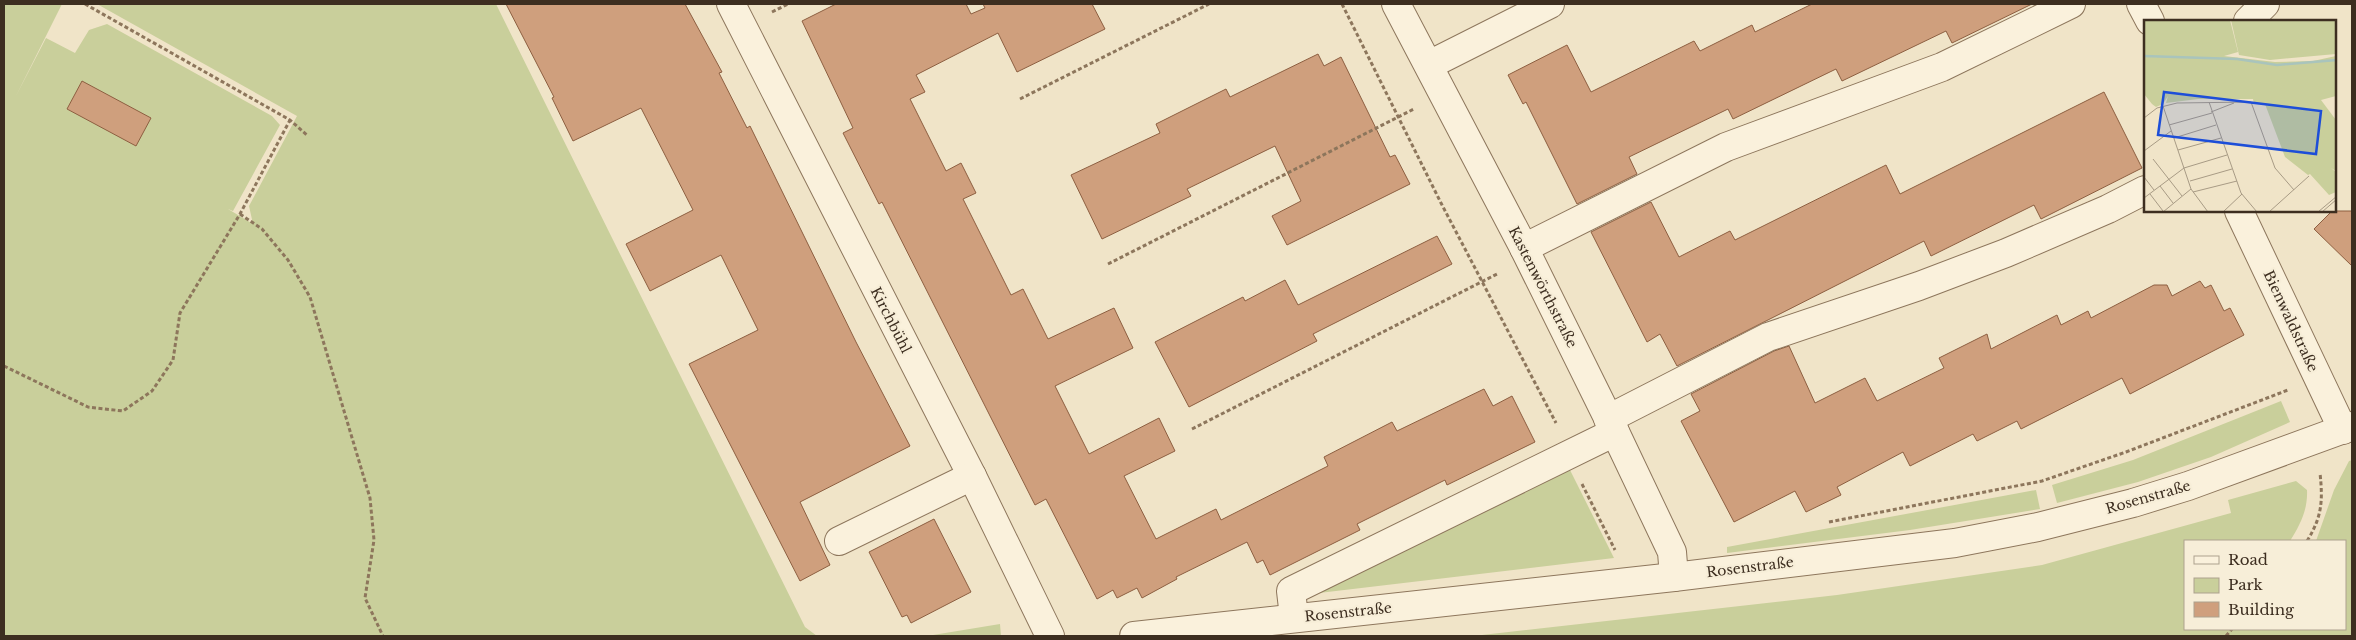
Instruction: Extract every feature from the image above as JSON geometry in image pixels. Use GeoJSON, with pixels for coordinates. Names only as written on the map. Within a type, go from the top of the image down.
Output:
{"type":"FeatureCollection","features":[{"type":"Feature","properties":{"kind":"street","name":"Kirchbühl"},"geometry":{"type":"LineString","coordinates":[[731,4],[972,476],[1050,636]]}},
{"type":"Feature","properties":{"kind":"street","name":"Kastenwörthstraße"},"geometry":{"type":"LineString","coordinates":[[1396,4],[1429,64],[1612,426],[1672,552],[1674,576]]}},
{"type":"Feature","properties":{"kind":"street"},"geometry":{"type":"LineString","coordinates":[[1429,64],[1550,4]]}},
{"type":"Feature","properties":{"kind":"street"},"geometry":{"type":"LineString","coordinates":[[1526,254],[1726,146],[1942,67],[2071,4]]}},
{"type":"Feature","properties":{"kind":"street"},"geometry":{"type":"LineString","coordinates":[[2140,4],[2149,20]]}},
{"type":"Feature","properties":{"kind":"street"},"geometry":{"type":"LineString","coordinates":[[2249,20],[2265,4]]}},
{"type":"Feature","properties":{"kind":"street"},"geometry":{"type":"LineString","coordinates":[[1294,618],[1291,591],[1569,454],[1612,426],[1768,337],[1918,286],[2006,253],[2108,209],[2144,191]]}},
{"type":"Feature","properties":{"kind":"street","name":"Bienwaldstraße"},"geometry":{"type":"LineString","coordinates":[[2239,212],[2318,378],[2348,428]]}},
{"type":"Feature","properties":{"kind":"street","name":"Rosenstraße"},"geometry":{"type":"LineString","coordinates":[[1134,636],[1955,543],[2038,527],[2152,497],[2317,441],[2348,428]]}},
{"type":"Feature","properties":{"kind":"street"},"geometry":{"type":"LineString","coordinates":[[839,541],[972,476]]}},
{"type":"Feature","properties":{"kind":"path"},"geometry":{"type":"LineString","coordinates":[[85,4],[290,120],[308,136]]}},
{"type":"Feature","properties":{"kind":"path"},"geometry":{"type":"LineString","coordinates":[[1020,99],[1209,4]]}},
{"type":"Feature","properties":{"kind":"path"},"geometry":{"type":"LineString","coordinates":[[1342,4],[1569,454],[1620,561],[1623,582]]}},
{"type":"Feature","properties":{"kind":"path"},"geometry":{"type":"LineString","coordinates":[[1108,264],[1444,95]]}},
{"type":"Feature","properties":{"kind":"path"},"geometry":{"type":"LineString","coordinates":[[4,366],[88,407],[123,411],[152,391],[173,360],[180,313],[207,264],[240,214],[290,120]]}},
{"type":"Feature","properties":{"kind":"path"},"geometry":{"type":"LineString","coordinates":[[240,214],[262,229],[288,260],[310,298],[370,498],[374,540],[366,598],[383,636]]}},
{"type":"Feature","properties":{"kind":"path"},"geometry":{"type":"LineString","coordinates":[[1192,429],[1483,282],[1526,254]]}},
{"type":"Feature","properties":{"kind":"path"},"geometry":{"type":"LineString","coordinates":[[1828,522],[2042,481],[2126,452],[2318,378]]}},
{"type":"Feature","properties":{"kind":"path"},"geometry":{"type":"LineString","coordinates":[[2307,540],[2316,527],[2323,501],[2317,441]]}},
{"type":"Feature","properties":{"kind":"green space"},"geometry":{"type":"Polygon","coordinates":[[[4,4],[62,4],[16,96],[46,38],[75,53],[89,30],[107,24],[272,116],[280,125],[233,211],[228,209],[253,224],[249,206],[297,116],[97,4],[496,4],[805,627],[817,636],[4,636],[4,4]]]}},
{"type":"Feature","properties":{"kind":"green space"},"geometry":{"type":"Polygon","coordinates":[[[2281,401],[2290,422],[2211,457],[2138,482],[2057,503],[2052,485],[2133,460],[2281,401]]]}},
{"type":"Feature","properties":{"kind":"green space"},"geometry":{"type":"Polygon","coordinates":[[[2352,460],[2352,636],[1473,636],[1837,595],[2042,565],[2231,513],[2228,500],[2296,481],[2307,490],[2307,497],[2303,517],[2291,540],[2184,540],[2184,630],[2346,630],[2346,540],[2316,540],[2334,490],[2349,461],[2352,460]]]}},
{"type":"Feature","properties":{"kind":"green space"},"geometry":{"type":"Polygon","coordinates":[[[1566,462],[1614,558],[1319,593],[1566,462]]]}},
{"type":"Feature","properties":{"kind":"green space"},"geometry":{"type":"Polygon","coordinates":[[[2036,490],[2040,509],[1910,530],[1727,553],[1727,547],[2036,490]]]}},
{"type":"Feature","properties":{"kind":"green space"},"geometry":{"type":"Polygon","coordinates":[[[1000,624],[1001,636],[927,636],[1000,624]]]}},
{"type":"Feature","properties":{"kind":"building"},"geometry":{"type":"Polygon","coordinates":[[[506,4],[685,4],[722,72],[719,73],[747,128],[750,126],[856,342],[910,446],[800,502],[830,565],[800,581],[689,364],[758,330],[721,255],[650,291],[626,244],[693,210],[641,108],[573,141],[552,98],[554,97],[506,4]]]}},
{"type":"Feature","properties":{"kind":"building"},"geometry":{"type":"Polygon","coordinates":[[[836,4],[966,4],[971,14],[985,8],[983,4],[1092,4],[1105,29],[1017,72],[998,33],[916,75],[925,92],[910,99],[946,171],[961,163],[976,193],[963,199],[1011,295],[1023,289],[1048,339],[1114,308],[1133,348],[1055,386],[1089,454],[1159,418],[1175,451],[1124,476],[1156,539],[1216,509],[1221,520],[1328,466],[1324,457],[1392,422],[1397,431],[1484,389],[1493,406],[1512,396],[1535,442],[1447,485],[1445,480],[1357,524],[1360,530],[1270,575],[1263,560],[1257,563],[1247,542],[1176,577],[1177,579],[1142,598],[1137,588],[1117,598],[1113,590],[1097,599],[1046,499],[1035,505],[882,202],[879,204],[843,133],[853,128],[802,21],[836,4]]]}},
{"type":"Feature","properties":{"kind":"building"},"geometry":{"type":"Polygon","coordinates":[[[1812,4],[2032,4],[1952,43],[1946,31],[1842,81],[1836,69],[1733,119],[1728,109],[1629,157],[1637,174],[1577,204],[1526,102],[1523,104],[1508,75],[1567,45],[1591,92],[1694,41],[1700,51],[1752,25],[1755,32],[1812,4]]]}},
{"type":"Feature","properties":{"kind":"building"},"geometry":{"type":"Polygon","coordinates":[[[1318,54],[1324,66],[1341,57],[1390,157],[1395,155],[1410,184],[1287,245],[1272,216],[1301,201],[1275,146],[1187,189],[1191,196],[1102,239],[1071,175],[1160,133],[1156,124],[1226,89],[1230,97],[1318,54]]]}},
{"type":"Feature","properties":{"kind":"building"},"geometry":{"type":"Polygon","coordinates":[[[82,81],[151,118],[136,146],[67,109],[82,81]]]}},
{"type":"Feature","properties":{"kind":"building"},"geometry":{"type":"Polygon","coordinates":[[[2104,92],[2142,168],[2041,219],[2034,205],[1931,256],[1924,241],[1677,366],[1660,334],[1647,342],[1591,232],[1651,202],[1679,257],[1730,231],[1735,240],[1886,165],[1900,194],[2104,92]]]}},
{"type":"Feature","properties":{"kind":"building"},"geometry":{"type":"Polygon","coordinates":[[[2352,211],[2352,266],[2314,229],[2331,212],[2352,211]]]}},
{"type":"Feature","properties":{"kind":"building"},"geometry":{"type":"Polygon","coordinates":[[[1437,236],[1452,264],[1313,334],[1317,341],[1189,407],[1155,342],[1243,297],[1245,301],[1285,280],[1298,305],[1437,236]]]}},
{"type":"Feature","properties":{"kind":"building"},"geometry":{"type":"Polygon","coordinates":[[[2200,281],[2205,288],[2211,285],[2224,311],[2230,308],[2244,335],[2130,394],[2122,378],[2021,429],[2017,421],[1977,441],[1973,434],[1910,466],[1903,452],[1837,487],[1841,495],[1806,512],[1795,491],[1734,522],[1681,421],[1700,411],[1691,394],[1774,351],[1789,346],[1815,403],[1865,378],[1877,401],[1944,368],[1939,358],[1987,334],[1991,349],[2057,315],[2061,325],[2088,311],[2091,318],[2154,285],[2167,285],[2172,296],[2200,281]]]}},
{"type":"Feature","properties":{"kind":"building"},"geometry":{"type":"Polygon","coordinates":[[[934,519],[971,592],[911,623],[907,615],[902,617],[869,552],[934,519]]]}}]}
